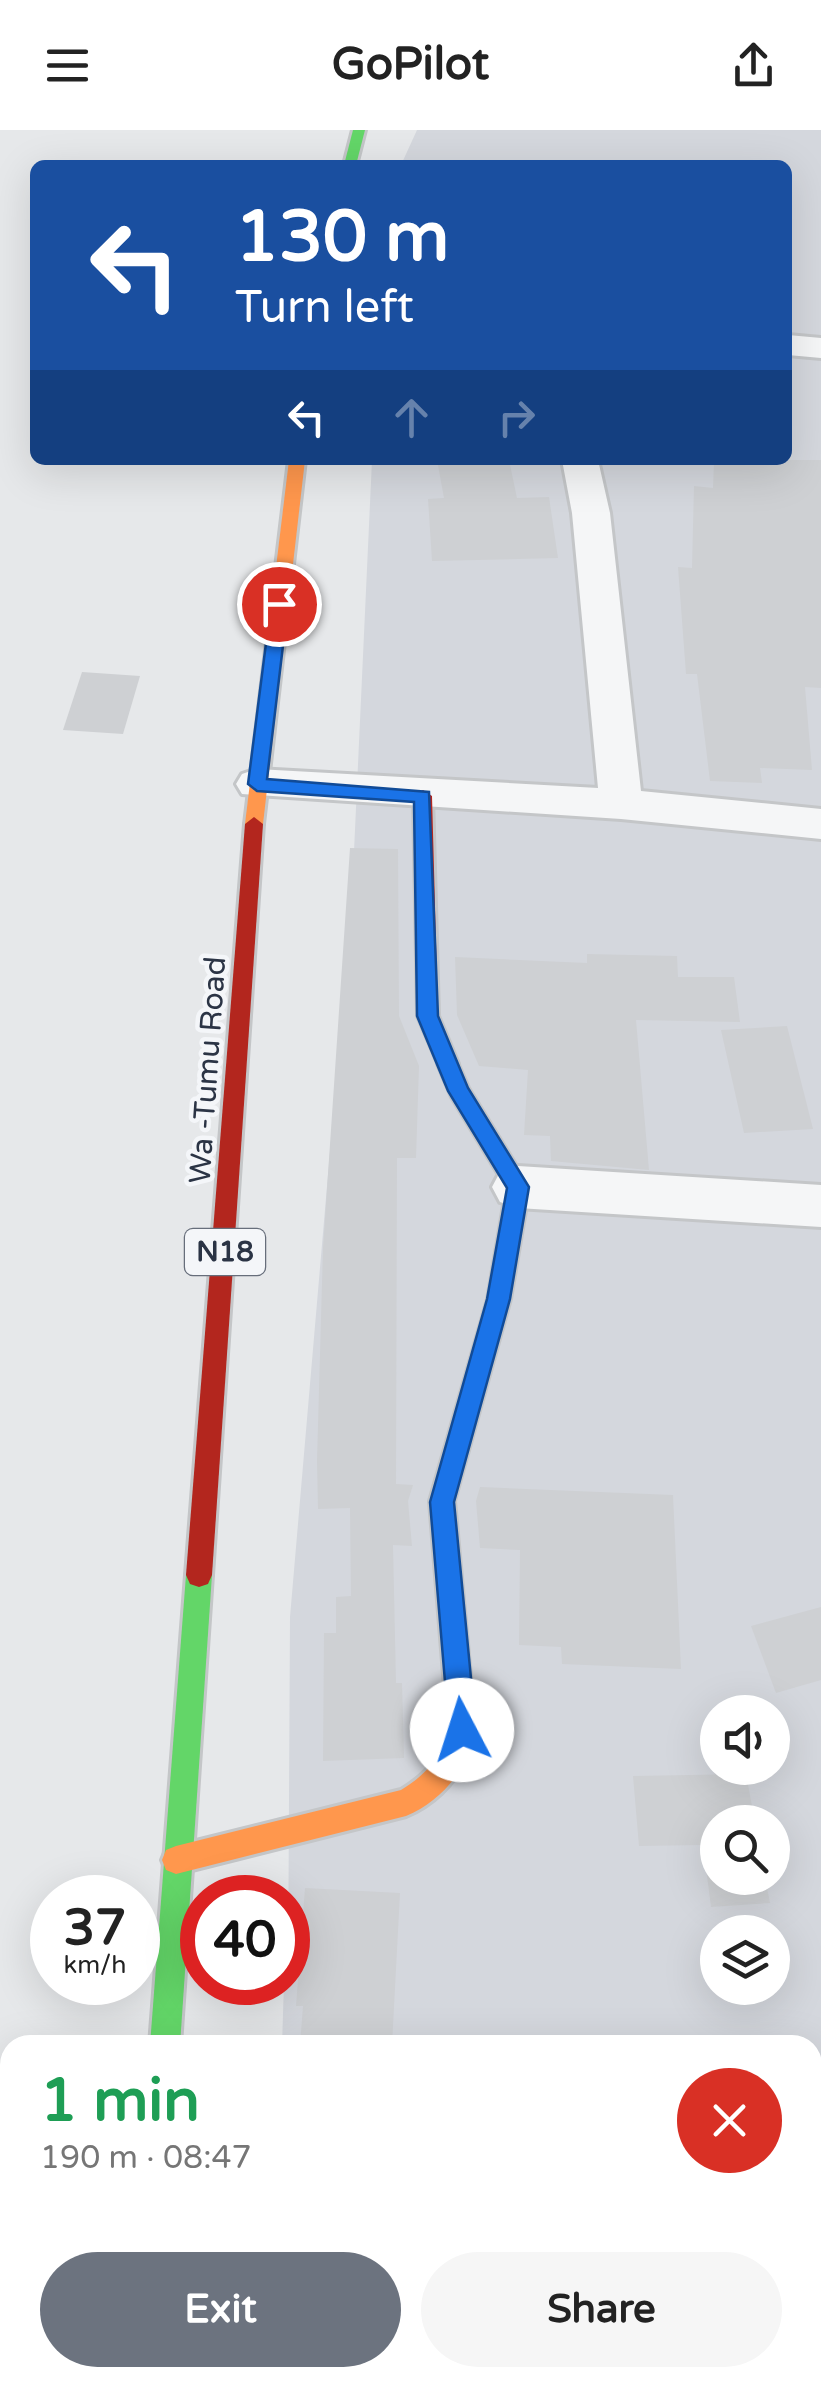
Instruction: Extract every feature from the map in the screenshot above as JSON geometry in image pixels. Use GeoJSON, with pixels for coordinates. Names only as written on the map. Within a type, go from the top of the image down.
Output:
{"type":"FeatureCollection","features":[{"type":"Feature","properties":{"kind":"main road"},"geometry":{"type":"LineString","coordinates":[[351,160],[359,130]]}},
{"type":"Feature","properties":{"kind":"main road","name":"Wa -Tumu Road"},"geometry":{"type":"LineString","coordinates":[[166,2035],[239,1072],[257,784],[296,465]]}},
{"type":"Feature","properties":{"kind":"main road"},"geometry":{"type":"LineString","coordinates":[[176,1860],[406,1802],[435,1788],[455,1766],[462,1730],[442,1502],[499,1299],[518,1187],[459,1091],[428,1016],[423,796]]}},
{"type":"Feature","properties":{"kind":"street"},"geometry":{"type":"LineString","coordinates":[[792,345],[821,348]]}},
{"type":"Feature","properties":{"kind":"street"},"geometry":{"type":"LineString","coordinates":[[581,465],[591,513],[621,804]]}},
{"type":"Feature","properties":{"kind":"street"},"geometry":{"type":"LineString","coordinates":[[257,784],[621,804],[821,824]]}},
{"type":"Feature","properties":{"kind":"street"},"geometry":{"type":"LineString","coordinates":[[518,1187],[821,1206]]}},
{"type":"Feature","properties":{"kind":"shaded area"},"geometry":{"type":"Polygon","coordinates":[[[417,130],[821,130],[821,2035],[282,2035],[283,2005],[310,2005],[310,1875],[289,1875],[290,1617],[352,895],[372,465],[792,465],[792,160],[403,160],[417,130]]]}},
{"type":"Feature","properties":{"kind":"building"},"geometry":{"type":"Polygon","coordinates":[[[792,460],[821,460],[821,688],[805,687],[812,770],[760,768],[762,783],[710,781],[697,674],[686,674],[678,567],[692,568],[694,486],[713,488],[714,465],[792,465],[792,460]]]}},
{"type":"Feature","properties":{"kind":"building"},"geometry":{"type":"Polygon","coordinates":[[[438,465],[510,465],[517,498],[549,497],[558,558],[432,561],[428,499],[444,498],[438,465]]]}},
{"type":"Feature","properties":{"kind":"building"},"geometry":{"type":"Polygon","coordinates":[[[82,672],[140,676],[123,734],[63,730],[82,672]]]}},
{"type":"Feature","properties":{"kind":"building"},"geometry":{"type":"Polygon","coordinates":[[[350,848],[398,849],[399,1016],[419,1066],[416,1158],[397,1158],[396,1484],[413,1485],[408,1501],[412,1546],[393,1545],[396,1683],[402,1683],[404,1758],[323,1761],[324,1633],[336,1633],[336,1597],[351,1596],[350,1508],[318,1509],[317,1461],[323,1248],[350,848]]]}},
{"type":"Feature","properties":{"kind":"building"},"geometry":{"type":"Polygon","coordinates":[[[587,954],[677,956],[678,977],[734,977],[740,1022],[636,1020],[649,1170],[551,1161],[550,1136],[524,1135],[528,1070],[479,1066],[457,1015],[455,957],[587,963],[587,954]]]}},
{"type":"Feature","properties":{"kind":"building"},"geometry":{"type":"Polygon","coordinates":[[[787,1026],[813,1129],[744,1133],[721,1030],[787,1026]]]}},
{"type":"Feature","properties":{"kind":"building"},"geometry":{"type":"Polygon","coordinates":[[[480,1487],[673,1495],[681,1669],[562,1664],[561,1647],[519,1645],[520,1550],[480,1548],[476,1501],[480,1487]]]}},
{"type":"Feature","properties":{"kind":"building"},"geometry":{"type":"Polygon","coordinates":[[[821,1607],[821,1680],[776,1693],[751,1626],[821,1607]]]}},
{"type":"Feature","properties":{"kind":"building"},"geometry":{"type":"Polygon","coordinates":[[[700,1775],[700,1785],[748,1785],[752,1805],[700,1805],[700,1845],[639,1846],[633,1776],[700,1775]]]}},
{"type":"Feature","properties":{"kind":"building"},"geometry":{"type":"Polygon","coordinates":[[[310,1888],[400,1893],[393,2035],[301,2035],[303,2006],[296,2006],[310,2005],[310,1888]]]}},
{"type":"Feature","properties":{"kind":"building"},"geometry":{"type":"Polygon","coordinates":[[[709,1895],[768,1895],[770,1903],[711,1907],[709,1895]]]}},
{"type":"Feature","properties":{"kind":"traffic: fast"},"geometry":{"type":"LineString","coordinates":[[351,160],[359,130]]}},
{"type":"Feature","properties":{"kind":"traffic: fast"},"geometry":{"type":"LineString","coordinates":[[448,1064],[459,1091],[518,1187],[499,1299],[442,1501],[458,1687]]}},
{"type":"Feature","properties":{"kind":"traffic: fast"},"geometry":{"type":"LineString","coordinates":[[166,2035],[199,1575]]}},
{"type":"Feature","properties":{"kind":"traffic: slow"},"geometry":{"type":"LineString","coordinates":[[254,824],[296,465]]}},
{"type":"Feature","properties":{"kind":"traffic: slow"},"geometry":{"type":"LineString","coordinates":[[176,1860],[406,1802],[424,1791],[438,1780],[454,1755],[460,1725],[458,1687]]}},
{"type":"Feature","properties":{"kind":"traffic: jam"},"geometry":{"type":"LineString","coordinates":[[423,796],[428,1016],[448,1064]]}},
{"type":"Feature","properties":{"kind":"traffic: jam"},"geometry":{"type":"LineString","coordinates":[[199,1575],[254,824]]}},
{"type":"Feature","properties":{"kind":"route"},"geometry":{"type":"LineString","coordinates":[[279,604],[257,784],[423,796],[428,1016],[459,1091],[518,1187],[499,1299],[442,1502],[462,1730]]}}]}
